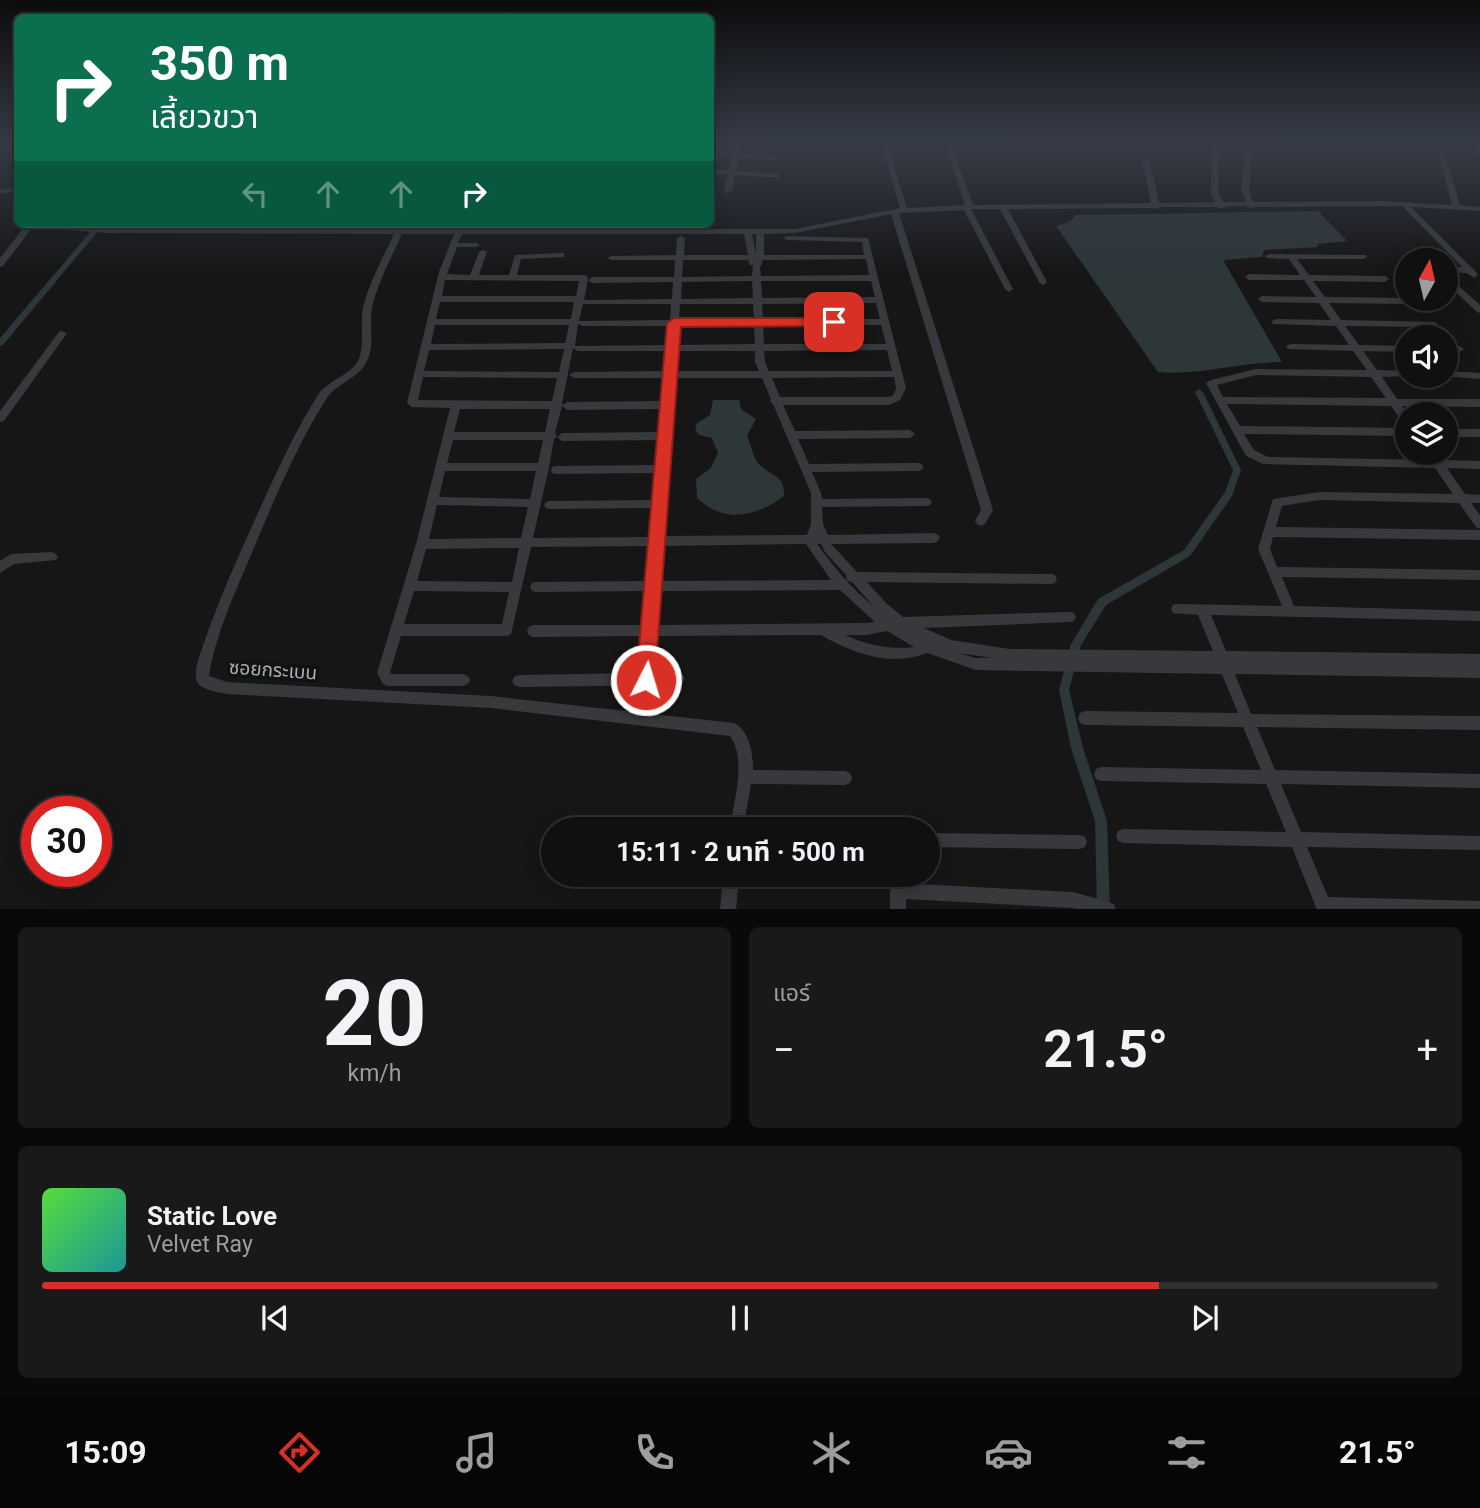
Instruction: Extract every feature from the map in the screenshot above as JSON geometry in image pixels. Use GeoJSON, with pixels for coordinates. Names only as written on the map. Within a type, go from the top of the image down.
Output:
{"type":"FeatureCollection","features":[{"type":"Feature","properties":{"kind":"street"},"geometry":{"type":"LineString","coordinates":[[728,191],[729,186]]}},
{"type":"Feature","properties":{"kind":"street"},"geometry":{"type":"LineString","coordinates":[[893,186],[987,510],[981,521]]}},
{"type":"Feature","properties":{"kind":"street"},"geometry":{"type":"LineString","coordinates":[[961,186],[968,207],[1009,289]]}},
{"type":"Feature","properties":{"kind":"street"},"geometry":{"type":"LineString","coordinates":[[1152,186],[1156,207]]}},
{"type":"Feature","properties":{"kind":"street"},"geometry":{"type":"LineString","coordinates":[[1215,186],[1220,207]]}},
{"type":"Feature","properties":{"kind":"street"},"geometry":{"type":"LineString","coordinates":[[1245,186],[1251,206]]}},
{"type":"Feature","properties":{"kind":"street"},"geometry":{"type":"LineString","coordinates":[[1451,186],[1457,208]]}},
{"type":"Feature","properties":{"kind":"street"},"geometry":{"type":"LineString","coordinates":[[1408,204],[1474,272]]}},
{"type":"Feature","properties":{"kind":"street"},"geometry":{"type":"LineString","coordinates":[[67,228],[107,231],[458,233],[619,230],[748,233],[794,231],[899,211],[968,207],[1408,204],[1480,209]]}},
{"type":"Feature","properties":{"kind":"street"},"geometry":{"type":"LineString","coordinates":[[1003,206],[1043,282]]}},
{"type":"Feature","properties":{"kind":"street"},"geometry":{"type":"LineString","coordinates":[[0,264],[28,228]]}},
{"type":"Feature","properties":{"kind":"street"},"geometry":{"type":"LineString","coordinates":[[170,231],[173,228]]}},
{"type":"Feature","properties":{"kind":"street"},"geometry":{"type":"LineString","coordinates":[[619,230],[640,228],[738,238]]}},
{"type":"Feature","properties":{"kind":"street"},"geometry":{"type":"LineString","coordinates":[[847,237],[865,229]]}},
{"type":"Feature","properties":{"kind":"street"},"geometry":{"type":"LineString","coordinates":[[646,680],[680,258],[677,231]]}},
{"type":"Feature","properties":{"kind":"street"},"geometry":{"type":"LineString","coordinates":[[760,232],[756,265],[764,375],[818,503],[817,540],[845,579],[886,626],[925,648],[976,664],[1011,661],[1480,660]]}},
{"type":"Feature","properties":{"kind":"street","name":"ซอยกระเบน"},"geometry":{"type":"LineString","coordinates":[[398,233],[366,316],[364,358],[356,370],[332,386],[321,398],[277,486],[225,606],[204,659],[202,678],[207,683],[227,688],[491,702],[734,730],[744,741],[738,817]]}},
{"type":"Feature","properties":{"kind":"street"},"geometry":{"type":"LineString","coordinates":[[458,233],[443,277],[412,403],[668,405]]}},
{"type":"Feature","properties":{"kind":"street"},"geometry":{"type":"LineString","coordinates":[[748,233],[756,265]]}},
{"type":"Feature","properties":{"kind":"street"},"geometry":{"type":"LineString","coordinates":[[775,238],[847,237],[864,240],[900,394],[889,401],[775,401]]}},
{"type":"Feature","properties":{"kind":"street"},"geometry":{"type":"LineString","coordinates":[[454,245],[476,245]]}},
{"type":"Feature","properties":{"kind":"street"},"geometry":{"type":"LineString","coordinates":[[473,278],[483,252]]}},
{"type":"Feature","properties":{"kind":"street"},"geometry":{"type":"LineString","coordinates":[[512,278],[518,257],[561,255]]}},
{"type":"Feature","properties":{"kind":"street"},"geometry":{"type":"LineString","coordinates":[[1269,256],[1363,257]]}},
{"type":"Feature","properties":{"kind":"street"},"geometry":{"type":"LineString","coordinates":[[1291,256],[1394,402]]}},
{"type":"Feature","properties":{"kind":"street"},"geometry":{"type":"LineString","coordinates":[[592,280],[678,279],[756,265],[869,257]]}},
{"type":"Feature","properties":{"kind":"street"},"geometry":{"type":"LineString","coordinates":[[611,258],[680,258],[873,278]]}},
{"type":"Feature","properties":{"kind":"street"},"geometry":{"type":"LineString","coordinates":[[397,630],[507,630],[536,503],[550,468],[583,300],[584,278],[443,277]]}},
{"type":"Feature","properties":{"kind":"street"},"geometry":{"type":"LineString","coordinates":[[1249,277],[1385,279]]}},
{"type":"Feature","properties":{"kind":"street"},"geometry":{"type":"LineString","coordinates":[[1458,290],[1480,310]]}},
{"type":"Feature","properties":{"kind":"street"},"geometry":{"type":"LineString","coordinates":[[439,299],[878,300]]}},
{"type":"Feature","properties":{"kind":"street"},"geometry":{"type":"LineString","coordinates":[[1262,299],[1395,301]]}},
{"type":"Feature","properties":{"kind":"street"},"geometry":{"type":"LineString","coordinates":[[432,323],[883,322]]}},
{"type":"Feature","properties":{"kind":"street"},"geometry":{"type":"LineString","coordinates":[[1276,322],[1432,324]]}},
{"type":"Feature","properties":{"kind":"street"},"geometry":{"type":"LineString","coordinates":[[0,418],[62,334]]}},
{"type":"Feature","properties":{"kind":"street"},"geometry":{"type":"LineString","coordinates":[[425,347],[889,347]]}},
{"type":"Feature","properties":{"kind":"street"},"geometry":{"type":"LineString","coordinates":[[1291,347],[1395,349]]}},
{"type":"Feature","properties":{"kind":"street"},"geometry":{"type":"LineString","coordinates":[[419,374],[897,374]]}},
{"type":"Feature","properties":{"kind":"street"},"geometry":{"type":"LineString","coordinates":[[1395,374],[1242,374],[1213,380],[1213,388],[1250,453],[1267,461],[1395,463]]}},
{"type":"Feature","properties":{"kind":"street"},"geometry":{"type":"LineString","coordinates":[[1458,375],[1480,376]]}},
{"type":"Feature","properties":{"kind":"street"},"geometry":{"type":"LineString","coordinates":[[1220,400],[1480,403]]}},
{"type":"Feature","properties":{"kind":"street"},"geometry":{"type":"LineString","coordinates":[[456,405],[411,586],[383,673],[388,680],[463,680]]}},
{"type":"Feature","properties":{"kind":"street"},"geometry":{"type":"LineString","coordinates":[[1238,430],[1395,432]]}},
{"type":"Feature","properties":{"kind":"street"},"geometry":{"type":"LineString","coordinates":[[1458,433],[1480,433]]}},
{"type":"Feature","properties":{"kind":"street"},"geometry":{"type":"LineString","coordinates":[[790,435],[910,434]]}},
{"type":"Feature","properties":{"kind":"street"},"geometry":{"type":"LineString","coordinates":[[450,436],[665,436]]}},
{"type":"Feature","properties":{"kind":"street"},"geometry":{"type":"LineString","coordinates":[[1458,464],[1480,465]]}},
{"type":"Feature","properties":{"kind":"street"},"geometry":{"type":"LineString","coordinates":[[1439,465],[1480,524]]}},
{"type":"Feature","properties":{"kind":"street"},"geometry":{"type":"LineString","coordinates":[[442,467],[663,469]]}},
{"type":"Feature","properties":{"kind":"street"},"geometry":{"type":"LineString","coordinates":[[805,468],[918,467]]}},
{"type":"Feature","properties":{"kind":"street"},"geometry":{"type":"LineString","coordinates":[[1290,611],[1264,549],[1277,502],[1320,496],[1480,499]]}},
{"type":"Feature","properties":{"kind":"street"},"geometry":{"type":"LineString","coordinates":[[432,501],[536,503]]}},
{"type":"Feature","properties":{"kind":"street"},"geometry":{"type":"LineString","coordinates":[[818,503],[926,502]]}},
{"type":"Feature","properties":{"kind":"street"},"geometry":{"type":"LineString","coordinates":[[550,505],[660,504]]}},
{"type":"Feature","properties":{"kind":"street"},"geometry":{"type":"LineString","coordinates":[[1269,532],[1480,535]]}},
{"type":"Feature","properties":{"kind":"street"},"geometry":{"type":"LineString","coordinates":[[422,544],[934,538]]}},
{"type":"Feature","properties":{"kind":"street"},"geometry":{"type":"LineString","coordinates":[[0,568],[11,559],[52,557]]}},
{"type":"Feature","properties":{"kind":"street"},"geometry":{"type":"LineString","coordinates":[[1275,572],[1480,575]]}},
{"type":"Feature","properties":{"kind":"street"},"geometry":{"type":"LineString","coordinates":[[845,579],[901,623],[950,646],[1011,661]]}},
{"type":"Feature","properties":{"kind":"street"},"geometry":{"type":"LineString","coordinates":[[536,587],[845,579],[1051,579]]}},
{"type":"Feature","properties":{"kind":"street"},"geometry":{"type":"LineString","coordinates":[[411,586],[517,587]]}},
{"type":"Feature","properties":{"kind":"street"},"geometry":{"type":"LineString","coordinates":[[1177,609],[1480,616]]}},
{"type":"Feature","properties":{"kind":"street"},"geometry":{"type":"LineString","coordinates":[[1202,609],[1324,907],[1480,909]]}},
{"type":"Feature","properties":{"kind":"street"},"geometry":{"type":"LineString","coordinates":[[533,631],[824,630],[901,623],[1070,617]]}},
{"type":"Feature","properties":{"kind":"street"},"geometry":{"type":"LineString","coordinates":[[824,630],[857,647],[901,654],[912,654],[925,648]]}},
{"type":"Feature","properties":{"kind":"street"},"geometry":{"type":"LineString","coordinates":[[1394,659],[1402,671]]}},
{"type":"Feature","properties":{"kind":"street"},"geometry":{"type":"LineString","coordinates":[[1223,662],[1480,673]]}},
{"type":"Feature","properties":{"kind":"street"},"geometry":{"type":"LineString","coordinates":[[519,681],[678,679]]}},
{"type":"Feature","properties":{"kind":"street"},"geometry":{"type":"LineString","coordinates":[[1085,718],[1480,723]]}},
{"type":"Feature","properties":{"kind":"street"},"geometry":{"type":"LineString","coordinates":[[1101,774],[1480,781]]}},
{"type":"Feature","properties":{"kind":"street"},"geometry":{"type":"LineString","coordinates":[[743,777],[845,778]]}},
{"type":"Feature","properties":{"kind":"street"},"geometry":{"type":"LineString","coordinates":[[1123,836],[1480,843]]}},
{"type":"Feature","properties":{"kind":"street"},"geometry":{"type":"LineString","coordinates":[[940,840],[1080,842]]}},
{"type":"Feature","properties":{"kind":"street"},"geometry":{"type":"LineString","coordinates":[[728,909],[730,887]]}},
{"type":"Feature","properties":{"kind":"street"},"geometry":{"type":"LineString","coordinates":[[898,909],[898,891],[1086,902],[1108,909]]}},
{"type":"Feature","properties":{"kind":"shaded area"},"geometry":{"type":"Polygon","coordinates":[[[1318,211],[1347,241],[1318,244],[1317,247],[1264,250],[1262,257],[1223,260],[1282,362],[1173,373],[1158,372],[1056,226],[1069,222],[1076,215],[1318,211]]]}},
{"type":"Feature","properties":{"kind":"shaded area"},"geometry":{"type":"Polygon","coordinates":[[[713,400],[739,400],[741,409],[756,419],[747,436],[753,453],[758,463],[779,480],[784,489],[784,496],[762,509],[740,515],[729,514],[718,512],[697,498],[696,479],[711,468],[718,453],[712,438],[699,435],[695,430],[697,423],[710,415],[713,400]]]}},
{"type":"Feature","properties":{"kind":"waterway"},"geometry":{"type":"LineString","coordinates":[[0,343],[98,228]]}},
{"type":"Feature","properties":{"kind":"waterway"},"geometry":{"type":"LineString","coordinates":[[1104,909],[1101,821],[1077,748],[1064,690],[1076,644],[1102,602],[1187,553],[1229,493],[1237,470],[1199,392]]}},
{"type":"Feature","properties":{"kind":"route"},"geometry":{"type":"LineString","coordinates":[[646,680],[674,323],[834,322]]}}]}
